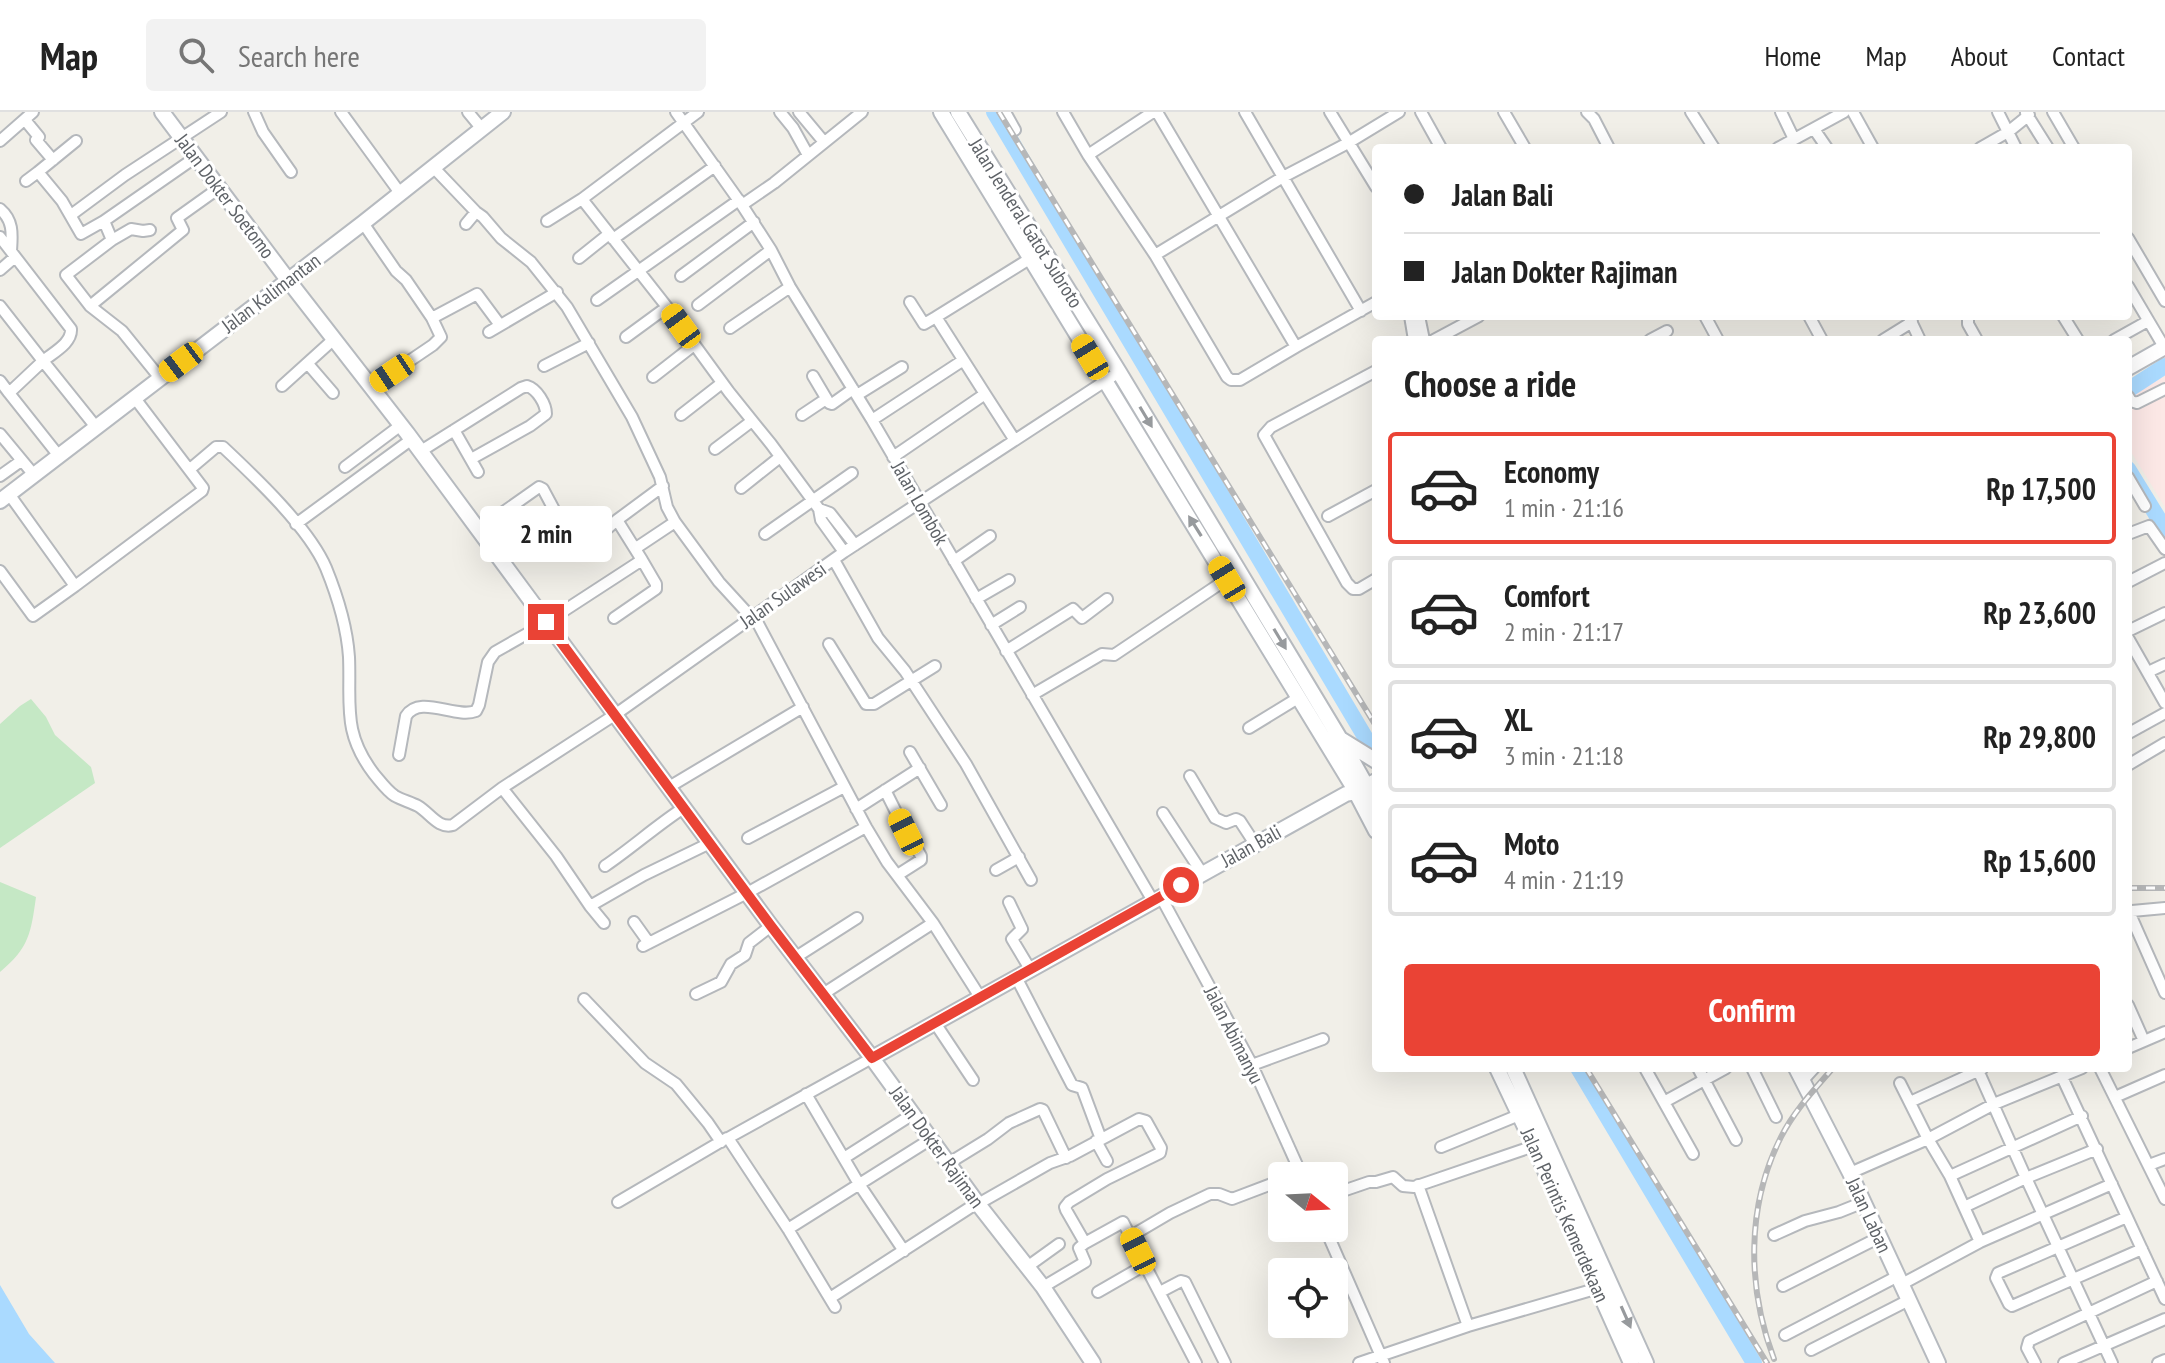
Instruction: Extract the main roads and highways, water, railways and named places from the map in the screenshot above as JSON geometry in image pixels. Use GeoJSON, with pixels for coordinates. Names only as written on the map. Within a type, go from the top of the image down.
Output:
{"type":"FeatureCollection","features":[{"type":"Feature","properties":{"kind":"water"},"geometry":{"type":"Polygon","coordinates":[[[0,1285],[29,1334],[55,1363],[0,1363],[0,1285]]]}},
{"type":"Feature","properties":{"kind":"waterway"},"geometry":{"type":"LineString","coordinates":[[994,112],[1372,749]]}},
{"type":"Feature","properties":{"kind":"waterway"},"geometry":{"type":"LineString","coordinates":[[2132,387],[2165,366]]}},
{"type":"Feature","properties":{"kind":"waterway"},"geometry":{"type":"LineString","coordinates":[[2132,475],[2165,529]]}},
{"type":"Feature","properties":{"kind":"waterway"},"geometry":{"type":"LineString","coordinates":[[1580,1072],[1754,1363]]}},
{"type":"Feature","properties":{"kind":"railway"},"geometry":{"type":"LineString","coordinates":[[999,112],[1372,719]]}},
{"type":"Feature","properties":{"kind":"railway"},"geometry":{"type":"LineString","coordinates":[[2132,888],[2165,888]]}},
{"type":"Feature","properties":{"kind":"railway"},"geometry":{"type":"LineString","coordinates":[[1588,1072],[1767,1363]]}},
{"type":"Feature","properties":{"kind":"railway"},"geometry":{"type":"LineString","coordinates":[[1774,1359],[1765,1332],[1755,1276],[1754,1247],[1761,1191],[1786,1127],[1830,1072]]}}]}
